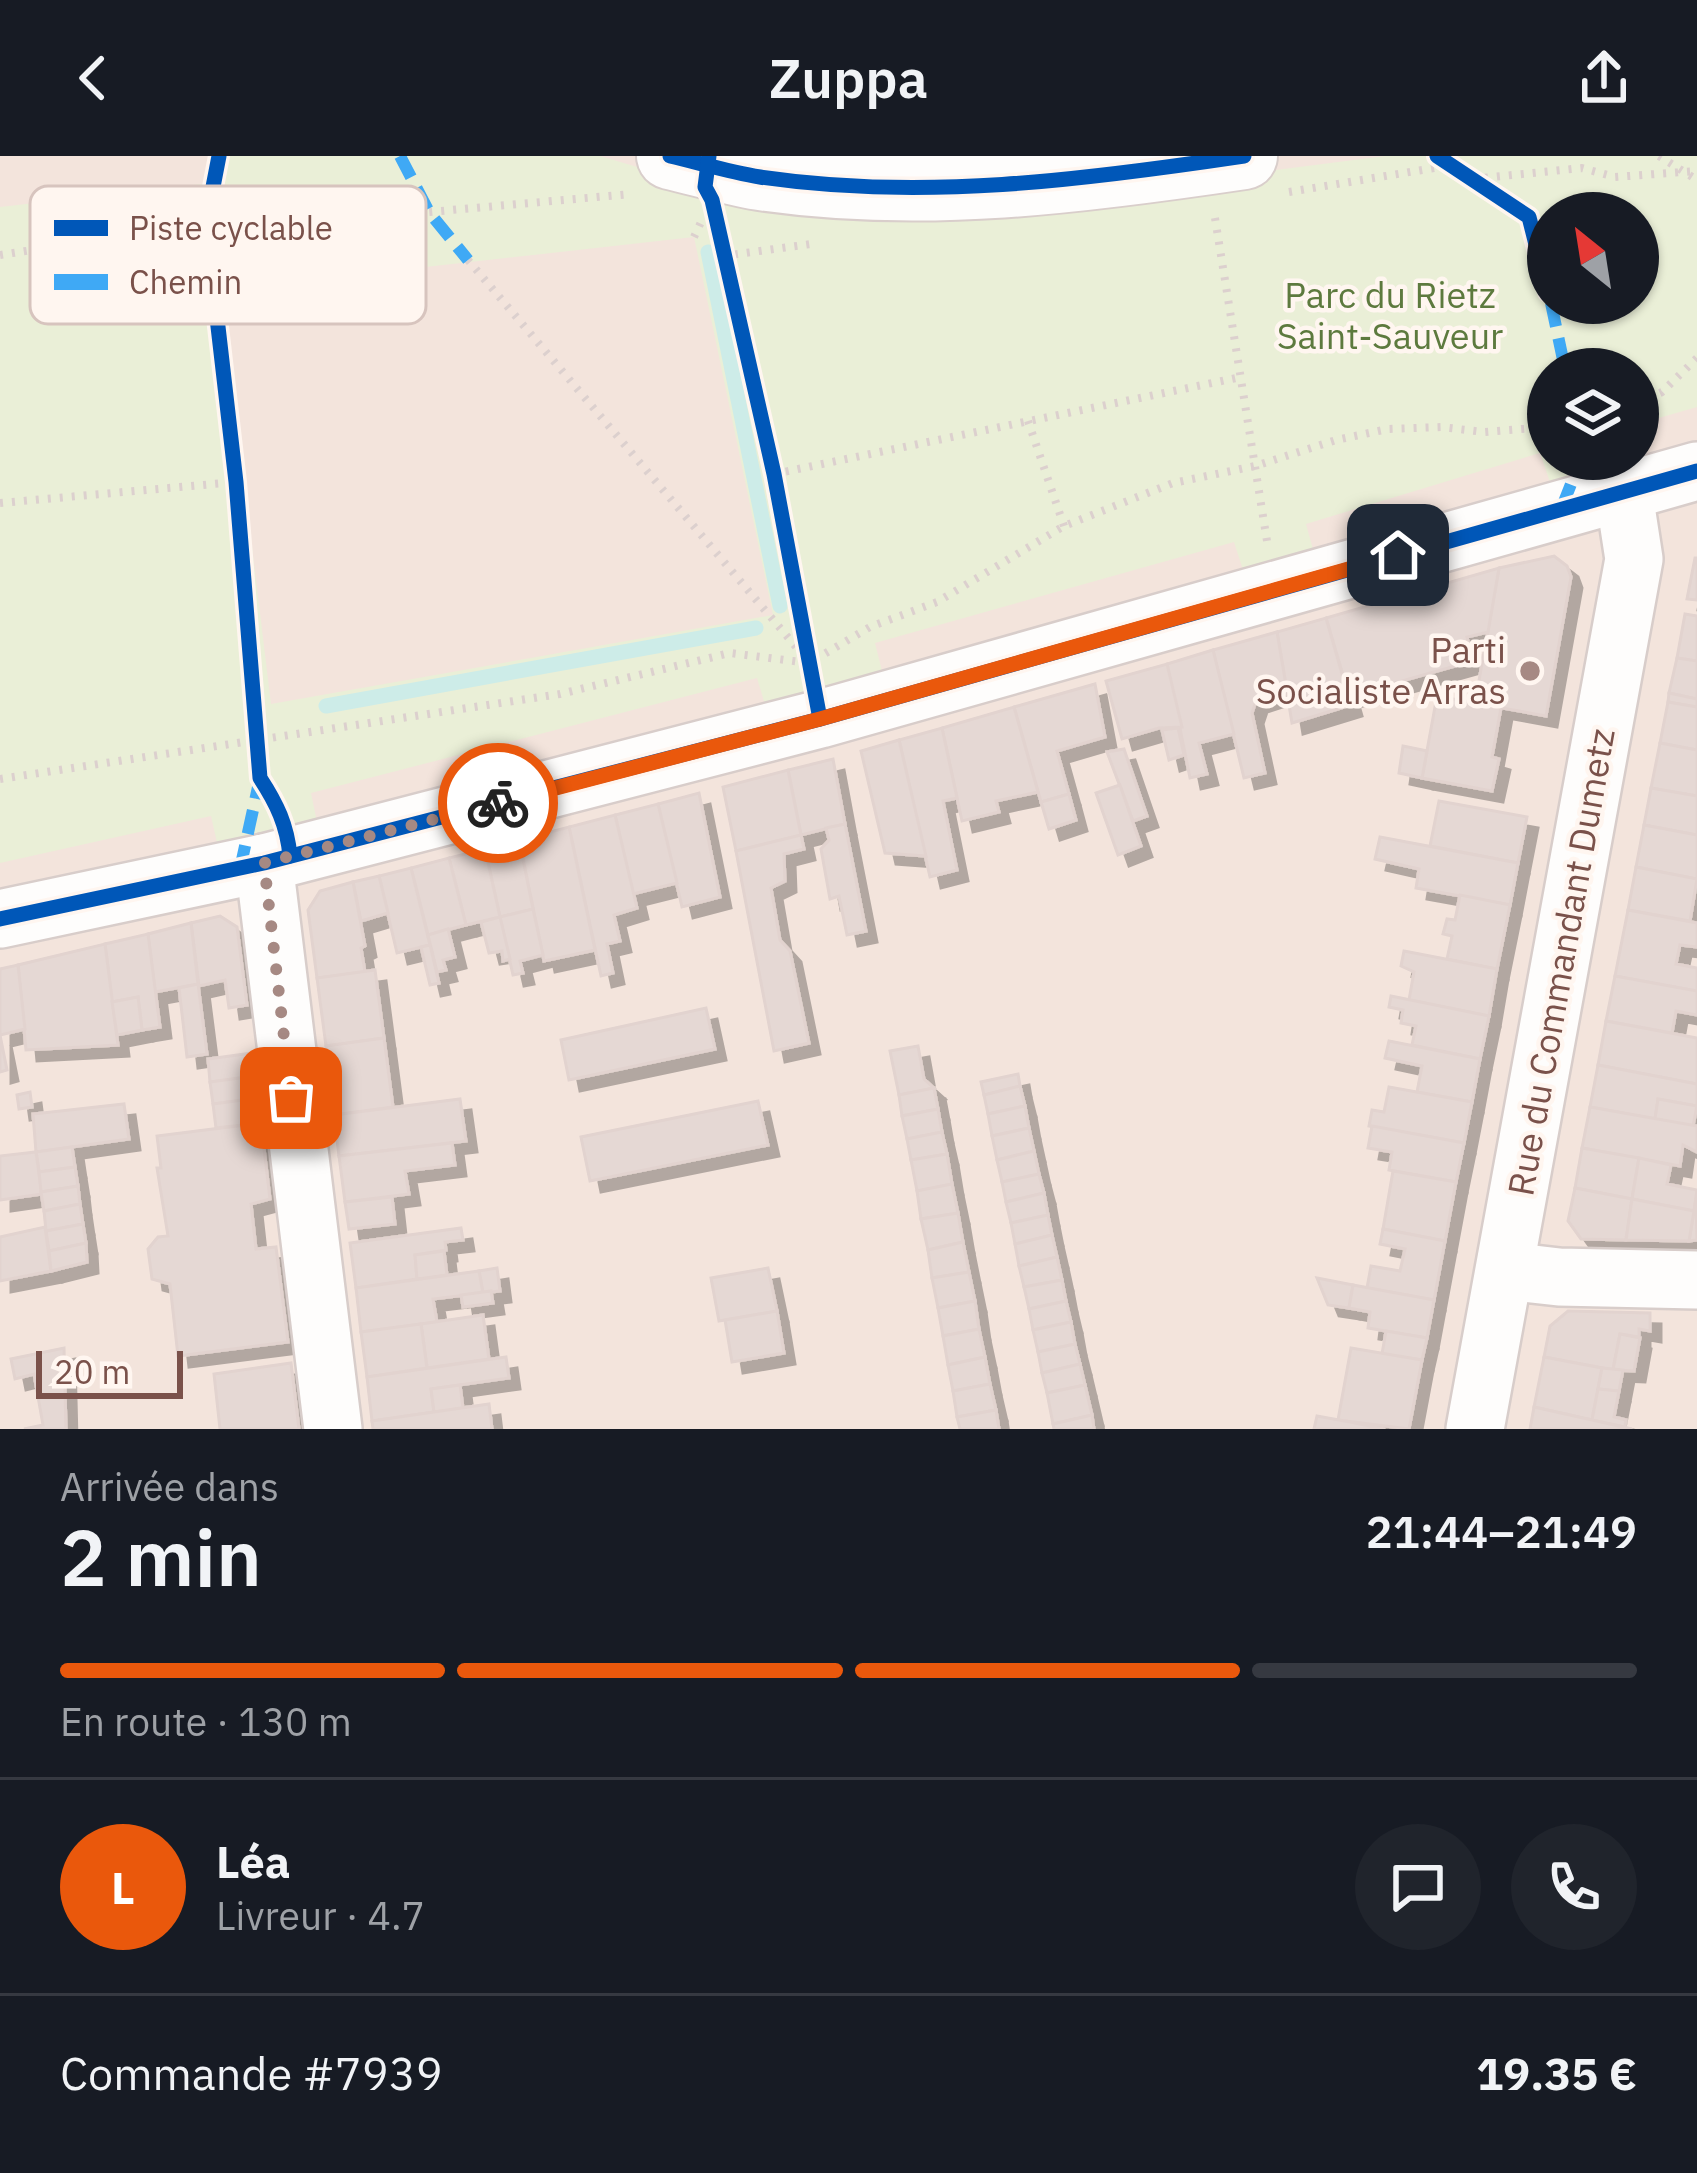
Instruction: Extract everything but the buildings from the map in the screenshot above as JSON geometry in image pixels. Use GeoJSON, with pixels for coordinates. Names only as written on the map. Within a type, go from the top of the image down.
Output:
{"type":"FeatureCollection","features":[{"type":"Feature","properties":{"kind":"main road"},"geometry":{"type":"LineString","coordinates":[[653,175],[757,177],[912,189],[1228,181]]}},
{"type":"Feature","properties":{"kind":"street"},"geometry":{"type":"LineString","coordinates":[[0,919],[264,863],[820,719],[1697,471]]}},
{"type":"Feature","properties":{"kind":"street","name":"Rue du Commandant Dumetz"},"geometry":{"type":"LineString","coordinates":[[1474,1429],[1634,559],[1624,494]]}},
{"type":"Feature","properties":{"kind":"street"},"geometry":{"type":"LineString","coordinates":[[264,863],[333,1429]]}},
{"type":"Feature","properties":{"kind":"street"},"geometry":{"type":"LineString","coordinates":[[1506,1270],[1558,1277],[1697,1280]]}},
{"type":"Feature","properties":{"kind":"path"},"geometry":{"type":"LineString","coordinates":[[1659,156],[1677,170],[1697,176]]}},
{"type":"Feature","properties":{"kind":"path"},"geometry":{"type":"LineString","coordinates":[[1473,179],[1582,168],[1615,177],[1677,170]]}},
{"type":"Feature","properties":{"kind":"path"},"geometry":{"type":"LineString","coordinates":[[426,212],[653,175]]}},
{"type":"Feature","properties":{"kind":"path"},"geometry":{"type":"LineString","coordinates":[[1228,181],[1241,377],[1275,591]]}},
{"type":"Feature","properties":{"kind":"path"},"geometry":{"type":"LineString","coordinates":[[468,260],[809,663]]}},
{"type":"Feature","properties":{"kind":"path"},"geometry":{"type":"LineString","coordinates":[[1659,394],[1697,358]]}},
{"type":"Feature","properties":{"kind":"path"},"geometry":{"type":"LineString","coordinates":[[774,474],[1241,377]]}},
{"type":"Feature","properties":{"kind":"path"},"geometry":{"type":"LineString","coordinates":[[1028,422],[1064,526]]}},
{"type":"Feature","properties":{"kind":"path"},"geometry":{"type":"LineString","coordinates":[[0,779],[560,694],[730,653],[809,663],[870,627],[937,602],[1064,526],[1173,483],[1388,429],[1527,429]]}},
{"type":"Feature","properties":{"kind":"path"},"geometry":{"type":"LineString","coordinates":[[0,503],[236,482]]}},
{"type":"Feature","properties":{"kind":"shaded area"},"geometry":{"type":"Polygon","coordinates":[[[0,156],[1697,156],[1697,1429],[0,1429],[0,156]]]}},
{"type":"Feature","properties":{"kind":"green space","name":"Parc du Rietz Saint-Sauveur"},"geometry":{"type":"Polygon","coordinates":[[[208,156],[600,156],[705,187],[1103,192],[1385,156],[1697,156],[1697,407],[1659,418],[1659,348],[1527,348],[1527,457],[1306,524],[1314,553],[1244,573],[1234,542],[875,643],[883,675],[766,708],[757,678],[311,793],[317,822],[218,847],[211,816],[0,863],[0,207],[30,204],[30,324],[225,324],[271,704],[773,615],[694,237],[426,267],[426,186],[184,186],[210,183],[208,156]]]}},
{"type":"Feature","properties":{"kind":"waterway"},"geometry":{"type":"LineString","coordinates":[[708,252],[780,606]]}},
{"type":"Feature","properties":{"kind":"waterway"},"geometry":{"type":"LineString","coordinates":[[326,706],[756,628]]}},
{"type":"Feature","properties":{"kind":"marked path"},"geometry":{"type":"LineString","coordinates":[[400,156],[416,186]]}},
{"type":"Feature","properties":{"kind":"marked path"},"geometry":{"type":"LineString","coordinates":[[426,206],[468,260]]}},
{"type":"Feature","properties":{"kind":"marked path"},"geometry":{"type":"LineString","coordinates":[[1555,324],[1561,348]]}},
{"type":"Feature","properties":{"kind":"marked path"},"geometry":{"type":"LineString","coordinates":[[1562,507],[1573,480]]}},
{"type":"Feature","properties":{"kind":"marked path"},"geometry":{"type":"LineString","coordinates":[[240,869],[260,778]]}},
{"type":"Feature","properties":{"kind":"cycle path"},"geometry":{"type":"LineString","coordinates":[[213,186],[219,156]]}},
{"type":"Feature","properties":{"kind":"cycle path"},"geometry":{"type":"LineString","coordinates":[[670,156],[760,177],[881,187],[1063,180],[1244,156]]}},
{"type":"Feature","properties":{"kind":"cycle path"},"geometry":{"type":"LineString","coordinates":[[709,156],[705,187],[712,200],[774,474],[820,719]]}},
{"type":"Feature","properties":{"kind":"cycle path"},"geometry":{"type":"LineString","coordinates":[[1437,156],[1527,216]]}},
{"type":"Feature","properties":{"kind":"cycle path"},"geometry":{"type":"LineString","coordinates":[[218,324],[260,778],[280,815],[290,856]]}},
{"type":"Feature","properties":{"kind":"cycle path"},"geometry":{"type":"LineString","coordinates":[[0,919],[264,863],[820,719],[1697,471]]}},
{"type":"Feature","properties":{"kind":"way so far"},"geometry":{"type":"LineString","coordinates":[[291,1098],[264,863],[498,803]]}},
{"type":"Feature","properties":{"kind":"place","name":"Parti Socialiste Arras"},"geometry":{"type":"Point","coordinates":[1530,671]}},
{"type":"Feature","properties":{"kind":"route"},"geometry":{"type":"LineString","coordinates":[[498,803],[820,719],[1398,555]]}}]}
